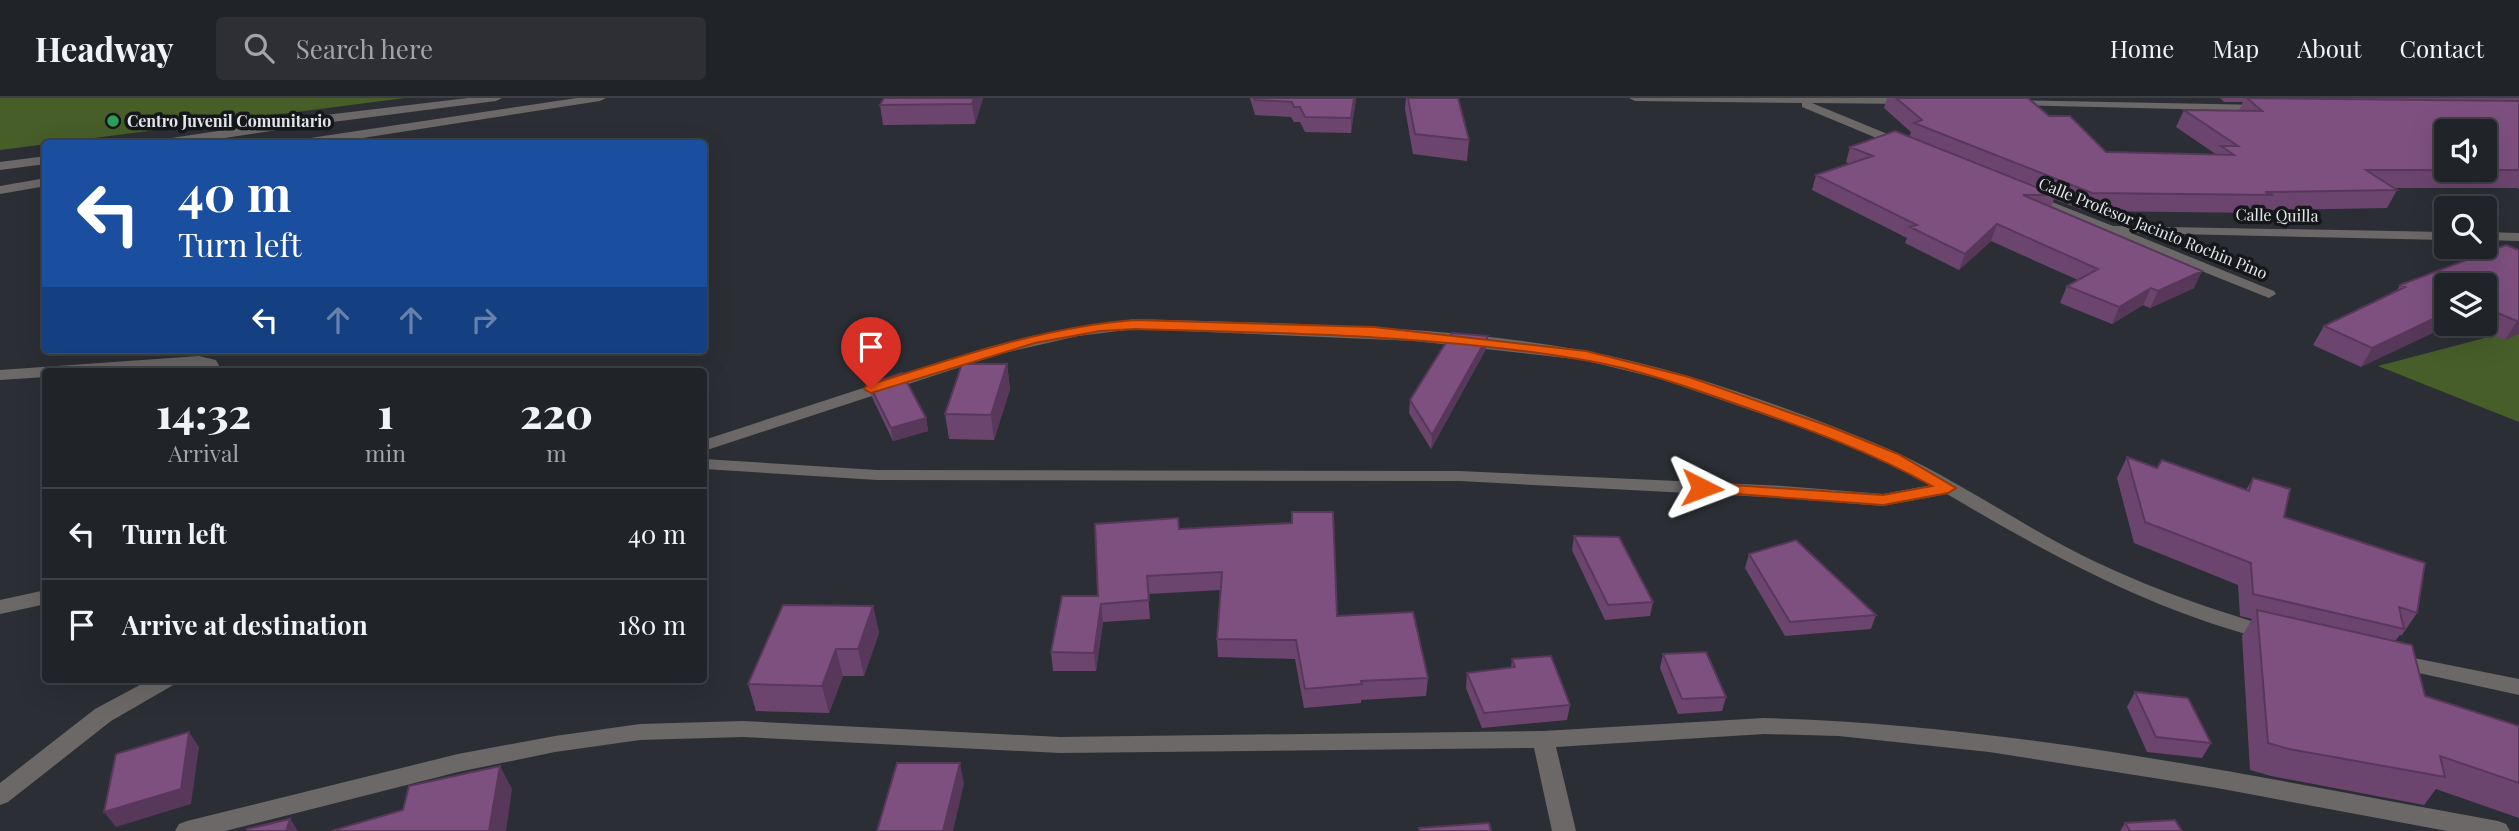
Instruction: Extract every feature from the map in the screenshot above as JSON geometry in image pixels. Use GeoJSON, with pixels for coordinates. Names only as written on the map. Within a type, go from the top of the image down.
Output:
{"type":"FeatureCollection","features":[{"type":"Feature","properties":{"kind":"street"},"geometry":{"type":"LineString","coordinates":[[184,140],[317,120],[496,98]]}},
{"type":"Feature","properties":{"kind":"street"},"geometry":{"type":"LineString","coordinates":[[323,140],[600,98]]}},
{"type":"Feature","properties":{"kind":"street"},"geometry":{"type":"LineString","coordinates":[[1635,98],[1928,101]]}},
{"type":"Feature","properties":{"kind":"street"},"geometry":{"type":"LineString","coordinates":[[1794,100],[1914,149]]}},
{"type":"Feature","properties":{"kind":"street"},"geometry":{"type":"LineString","coordinates":[[1997,103],[2273,108]]}},
{"type":"Feature","properties":{"kind":"street"},"geometry":{"type":"LineString","coordinates":[[0,166],[42,161]]}},
{"type":"Feature","properties":{"kind":"street"},"geometry":{"type":"LineString","coordinates":[[0,190],[42,184]]}},
{"type":"Feature","properties":{"kind":"street","name":"Calle Profesor Jacinto Rochin Pino"},"geometry":{"type":"LineString","coordinates":[[2016,192],[2269,294]]}},
{"type":"Feature","properties":{"kind":"street","name":"Calle Quilla"},"geometry":{"type":"LineString","coordinates":[[2106,229],[2434,236]]}},
{"type":"Feature","properties":{"kind":"street"},"geometry":{"type":"LineString","coordinates":[[2497,236],[2519,237]]}},
{"type":"Feature","properties":{"kind":"street"},"geometry":{"type":"LineString","coordinates":[[707,445],[951,363],[1032,339],[1135,324],[1374,331],[1586,356],[1684,380],[1836,434],[1892,457],[2036,538],[2137,590],[2191,611],[2290,639]]}},
{"type":"Feature","properties":{"kind":"street"},"geometry":{"type":"LineString","coordinates":[[97,368],[184,362],[210,363],[212,368]]}},
{"type":"Feature","properties":{"kind":"street"},"geometry":{"type":"LineString","coordinates":[[0,375],[42,372]]}},
{"type":"Feature","properties":{"kind":"street"},"geometry":{"type":"LineString","coordinates":[[707,464],[877,475],[1459,476],[1783,492],[1883,500],[1948,488]]}},
{"type":"Feature","properties":{"kind":"street"},"geometry":{"type":"LineString","coordinates":[[0,607],[42,598]]}},
{"type":"Feature","properties":{"kind":"street"},"geometry":{"type":"LineString","coordinates":[[2381,659],[2519,687]]}},
{"type":"Feature","properties":{"kind":"street"},"geometry":{"type":"LineString","coordinates":[[0,796],[103,715],[161,683]]}},
{"type":"Feature","properties":{"kind":"street"},"geometry":{"type":"LineString","coordinates":[[187,831],[458,763],[555,744],[640,733],[743,729],[1060,745],[1543,739],[1764,726],[1916,734],[2217,779],[2498,831]]}},
{"type":"Feature","properties":{"kind":"street"},"geometry":{"type":"LineString","coordinates":[[1543,739],[1564,831]]}},
{"type":"Feature","properties":{"kind":"green space","name":"Centro Juvenil Comunitario"},"geometry":{"type":"Polygon","coordinates":[[[0,98],[405,98],[78,140],[42,140],[42,145],[0,150],[0,98]]]}},
{"type":"Feature","properties":{"kind":"green space"},"geometry":{"type":"Polygon","coordinates":[[[2519,329],[2519,422],[2378,366],[2497,336],[2519,329]]]}},
{"type":"Feature","properties":{"kind":"building"},"geometry":{"type":"Polygon","coordinates":[[[884,98],[974,98],[972,104],[880,105],[884,98]]]}},
{"type":"Feature","properties":{"kind":"building"},"geometry":{"type":"Polygon","coordinates":[[[1254,98],[1354,98],[1351,118],[1305,117],[1300,107],[1294,107],[1292,102],[1254,98]]]}},
{"type":"Feature","properties":{"kind":"building"},"geometry":{"type":"Polygon","coordinates":[[[1408,98],[1458,98],[1469,140],[1415,134],[1408,98]]]}},
{"type":"Feature","properties":{"kind":"building"},"geometry":{"type":"Polygon","coordinates":[[[1896,98],[2028,98],[2049,116],[2070,116],[2106,152],[2234,155],[2221,146],[2238,146],[2184,110],[2262,111],[2247,98],[2519,101],[2519,170],[2497,170],[2497,119],[2434,119],[2434,170],[2366,170],[2397,190],[2265,192],[2273,195],[2092,193],[1914,123],[1922,120],[1896,98]]]}},
{"type":"Feature","properties":{"kind":"building"},"geometry":{"type":"Polygon","coordinates":[[[1895,131],[2056,195],[2023,195],[2202,271],[2158,291],[2151,288],[2119,307],[2067,286],[2098,269],[1997,224],[1965,254],[1910,227],[1917,225],[1816,175],[1873,156],[1850,147],[1895,131]]]}},
{"type":"Feature","properties":{"kind":"building"},"geometry":{"type":"Polygon","coordinates":[[[2506,245],[2519,250],[2519,321],[2497,313],[2497,273],[2434,273],[2434,319],[2372,348],[2324,326],[2405,287],[2400,285],[2469,259],[2497,259],[2497,248],[2506,245]]]}},
{"type":"Feature","properties":{"kind":"building"},"geometry":{"type":"Polygon","coordinates":[[[1452,333],[1488,336],[1432,435],[1410,400],[1452,333]]]}},
{"type":"Feature","properties":{"kind":"building"},"geometry":{"type":"Polygon","coordinates":[[[962,364],[1007,364],[991,415],[945,414],[962,364]]]}},
{"type":"Feature","properties":{"kind":"building"},"geometry":{"type":"Polygon","coordinates":[[[902,373],[926,418],[891,428],[869,384],[902,373]]]}},
{"type":"Feature","properties":{"kind":"building"},"geometry":{"type":"Polygon","coordinates":[[[2127,457],[2157,468],[2162,460],[2249,491],[2253,478],[2290,489],[2284,517],[2425,563],[2417,613],[2399,607],[2404,629],[2253,594],[2251,563],[2145,522],[2127,457]]]}},
{"type":"Feature","properties":{"kind":"building"},"geometry":{"type":"Polygon","coordinates":[[[1292,512],[1333,512],[1337,616],[1413,612],[1428,678],[1361,681],[1362,684],[1305,689],[1296,640],[1217,639],[1222,572],[1147,576],[1149,600],[1101,604],[1094,653],[1051,652],[1062,596],[1098,596],[1095,524],[1178,518],[1179,529],[1292,523],[1292,512]]]}},
{"type":"Feature","properties":{"kind":"building"},"geometry":{"type":"Polygon","coordinates":[[[1574,536],[1619,537],[1653,602],[1608,605],[1574,536]]]}},
{"type":"Feature","properties":{"kind":"building"},"geometry":{"type":"Polygon","coordinates":[[[1796,540],[1876,615],[1790,622],[1749,554],[1796,540]]]}},
{"type":"Feature","properties":{"kind":"building"},"geometry":{"type":"Polygon","coordinates":[[[783,605],[873,606],[858,649],[836,649],[822,686],[748,684],[783,605]]]}},
{"type":"Feature","properties":{"kind":"building"},"geometry":{"type":"Polygon","coordinates":[[[2257,610],[2412,645],[2425,696],[2519,726],[2519,783],[2440,756],[2445,777],[2268,743],[2257,610]]]}},
{"type":"Feature","properties":{"kind":"building"},"geometry":{"type":"Polygon","coordinates":[[[1706,652],[1726,697],[1682,699],[1663,654],[1706,652]]]}},
{"type":"Feature","properties":{"kind":"building"},"geometry":{"type":"Polygon","coordinates":[[[1551,656],[1570,705],[1484,713],[1467,673],[1515,667],[1512,659],[1551,656]]]}},
{"type":"Feature","properties":{"kind":"building"},"geometry":{"type":"Polygon","coordinates":[[[2135,692],[2188,698],[2211,743],[2156,737],[2135,692]]]}},
{"type":"Feature","properties":{"kind":"building"},"geometry":{"type":"Polygon","coordinates":[[[189,732],[181,789],[104,812],[116,754],[189,732]]]}},
{"type":"Feature","properties":{"kind":"building"},"geometry":{"type":"Polygon","coordinates":[[[897,763],[960,763],[943,831],[877,831],[897,763]]]}},
{"type":"Feature","properties":{"kind":"building"},"geometry":{"type":"Polygon","coordinates":[[[500,766],[489,831],[331,831],[403,810],[409,786],[500,766]]]}},
{"type":"Feature","properties":{"kind":"building"},"geometry":{"type":"Polygon","coordinates":[[[290,819],[286,831],[247,831],[247,829],[290,819]]]}},
{"type":"Feature","properties":{"kind":"building"},"geometry":{"type":"Polygon","coordinates":[[[2175,820],[2182,831],[2130,831],[2125,823],[2175,820]]]}},
{"type":"Feature","properties":{"kind":"building"},"geometry":{"type":"Polygon","coordinates":[[[1489,823],[1491,831],[1420,831],[1419,828],[1489,823]]]}},
{"type":"Feature","properties":{"kind":"place","name":"Centro Juvenil Comunitario"},"geometry":{"type":"Point","coordinates":[113,121]}},
{"type":"Feature","properties":{"kind":"route"},"geometry":{"type":"LineString","coordinates":[[871,389],[1032,339],[1100,327],[1135,324],[1374,331],[1586,356],[1684,380],[1892,457],[1948,488],[1883,500],[1702,488]]}}]}
